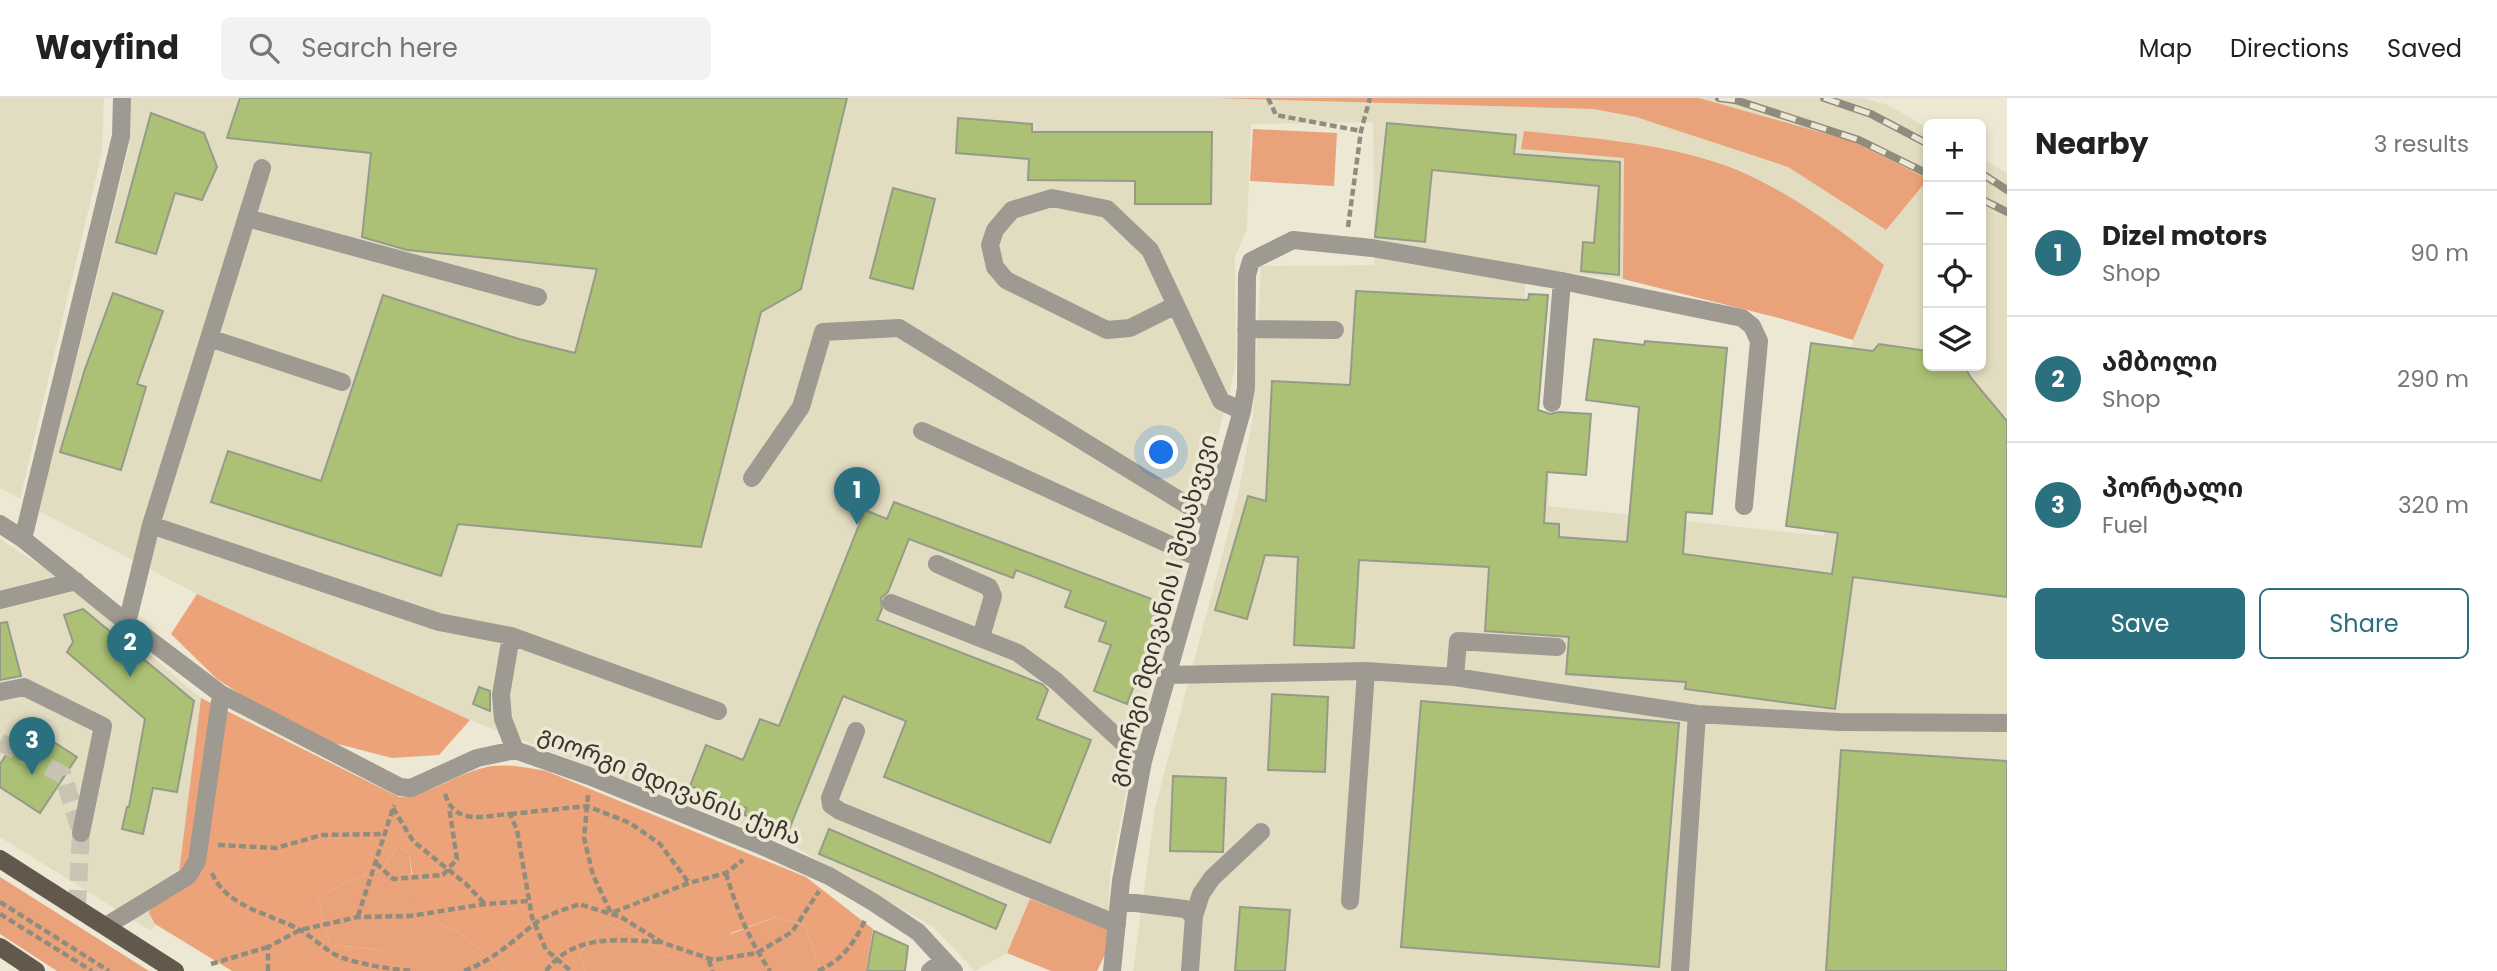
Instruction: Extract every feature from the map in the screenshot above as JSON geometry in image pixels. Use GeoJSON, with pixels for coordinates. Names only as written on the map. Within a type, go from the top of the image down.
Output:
{"type":"FeatureCollection","features":[{"type":"Feature","properties":{"kind":"main road"},"geometry":{"type":"LineString","coordinates":[[0,859],[175,971]]}},
{"type":"Feature","properties":{"kind":"main road"},"geometry":{"type":"LineString","coordinates":[[0,947],[36,971]]}},
{"type":"Feature","properties":{"kind":"street"},"geometry":{"type":"LineString","coordinates":[[23,539],[121,136],[122,98]]}},
{"type":"Feature","properties":{"kind":"street"},"geometry":{"type":"LineString","coordinates":[[127,623],[151,525],[262,168]]}},
{"type":"Feature","properties":{"kind":"street"},"geometry":{"type":"LineString","coordinates":[[1176,305],[1130,328],[1107,330],[1006,280],[995,267],[990,245],[995,230],[1012,210],[1052,198],[1107,209],[1150,250],[1176,305],[1221,401],[1242,411]]}},
{"type":"Feature","properties":{"kind":"street"},"geometry":{"type":"LineString","coordinates":[[247,218],[538,298]]}},
{"type":"Feature","properties":{"kind":"street","name":"გიორგი მდივანის I შესახვევი"},"geometry":{"type":"LineString","coordinates":[[1112,971],[1119,901],[1143,761],[1242,411],[1246,388],[1247,275],[1251,261],[1293,240],[1345,245]]}},
{"type":"Feature","properties":{"kind":"street"},"geometry":{"type":"LineString","coordinates":[[1345,245],[1562,281],[1742,318],[1752,326],[1759,341],[1744,506]]}},
{"type":"Feature","properties":{"kind":"street"},"geometry":{"type":"LineString","coordinates":[[1552,404],[1562,281]]}},
{"type":"Feature","properties":{"kind":"street"},"geometry":{"type":"LineString","coordinates":[[752,478],[801,407],[823,332],[899,328],[1210,519]]}},
{"type":"Feature","properties":{"kind":"street"},"geometry":{"type":"LineString","coordinates":[[1246,329],[1335,330]]}},
{"type":"Feature","properties":{"kind":"street"},"geometry":{"type":"LineString","coordinates":[[209,338],[342,382]]}},
{"type":"Feature","properties":{"kind":"street"},"geometry":{"type":"LineString","coordinates":[[922,431],[1199,558]]}},
{"type":"Feature","properties":{"kind":"street"},"geometry":{"type":"LineString","coordinates":[[0,524],[23,539],[221,694],[400,787]]}},
{"type":"Feature","properties":{"kind":"street"},"geometry":{"type":"LineString","coordinates":[[151,525],[439,622],[511,636],[718,711]]}},
{"type":"Feature","properties":{"kind":"street"},"geometry":{"type":"LineString","coordinates":[[937,564],[989,587],[992,591],[982,637]]}},
{"type":"Feature","properties":{"kind":"street"},"geometry":{"type":"LineString","coordinates":[[0,600],[76,582]]}},
{"type":"Feature","properties":{"kind":"street"},"geometry":{"type":"LineString","coordinates":[[891,603],[1018,653],[1041,668],[1143,761]]}},
{"type":"Feature","properties":{"kind":"street"},"geometry":{"type":"LineString","coordinates":[[511,636],[501,695],[503,719],[514,750]]}},
{"type":"Feature","properties":{"kind":"street"},"geometry":{"type":"LineString","coordinates":[[1455,677],[1458,641],[1557,648]]}},
{"type":"Feature","properties":{"kind":"street"},"geometry":{"type":"LineString","coordinates":[[1350,901],[1366,671]]}},
{"type":"Feature","properties":{"kind":"street"},"geometry":{"type":"LineString","coordinates":[[1167,675],[1366,671],[1455,677],[1697,714],[1839,722],[2007,723]]}},
{"type":"Feature","properties":{"kind":"street"},"geometry":{"type":"LineString","coordinates":[[0,692],[24,687],[103,726],[82,833]]}},
{"type":"Feature","properties":{"kind":"street"},"geometry":{"type":"LineString","coordinates":[[106,926],[188,876],[197,861],[221,694]]}},
{"type":"Feature","properties":{"kind":"street"},"geometry":{"type":"LineString","coordinates":[[1680,971],[1697,714]]}},
{"type":"Feature","properties":{"kind":"street"},"geometry":{"type":"LineString","coordinates":[[856,731],[830,798],[831,805],[840,811],[1117,923]]}},
{"type":"Feature","properties":{"kind":"street","name":"გიორგი მდივანის ქუჩა"},"geometry":{"type":"LineString","coordinates":[[400,787],[411,788],[477,758],[514,750],[589,776],[762,846],[828,876],[918,932],[943,967]]}},
{"type":"Feature","properties":{"kind":"street"},"geometry":{"type":"LineString","coordinates":[[1190,971],[1194,916],[1201,894],[1212,878],[1261,832]]}},
{"type":"Feature","properties":{"kind":"street"},"geometry":{"type":"LineString","coordinates":[[1119,901],[1185,909],[1194,916]]}},
{"type":"Feature","properties":{"kind":"path"},"geometry":{"type":"LineString","coordinates":[[1269,98],[1276,114],[1361,131]]}},
{"type":"Feature","properties":{"kind":"path"},"geometry":{"type":"LineString","coordinates":[[1345,245],[1361,131],[1370,98]]}},
{"type":"Feature","properties":{"kind":"path"},"geometry":{"type":"LineString","coordinates":[[589,776],[584,838],[593,875],[611,914]]}},
{"type":"Feature","properties":{"kind":"path"},"geometry":{"type":"LineString","coordinates":[[376,863],[393,879],[443,875],[457,859],[449,807],[439,777]]}},
{"type":"Feature","properties":{"kind":"path"},"geometry":{"type":"LineString","coordinates":[[358,917],[400,787]]}},
{"type":"Feature","properties":{"kind":"path"},"geometry":{"type":"LineString","coordinates":[[449,807],[466,817],[587,806],[630,823],[660,844],[688,883]]}},
{"type":"Feature","properties":{"kind":"path"},"geometry":{"type":"LineString","coordinates":[[393,808],[413,841],[466,884],[485,904]]}},
{"type":"Feature","properties":{"kind":"path"},"geometry":{"type":"LineString","coordinates":[[510,814],[517,830],[535,923],[546,950],[571,971]]}},
{"type":"Feature","properties":{"kind":"path"},"geometry":{"type":"LineString","coordinates":[[199,843],[237,848],[276,848],[322,835],[385,834]]}},
{"type":"Feature","properties":{"kind":"path"},"geometry":{"type":"LineString","coordinates":[[199,843],[214,879],[232,897],[300,930],[339,957],[384,968],[412,971]]}},
{"type":"Feature","properties":{"kind":"path"},"geometry":{"type":"LineString","coordinates":[[611,914],[688,883],[726,873],[762,846]]}},
{"type":"Feature","properties":{"kind":"path"},"geometry":{"type":"LineString","coordinates":[[726,873],[737,912],[769,971]]}},
{"type":"Feature","properties":{"kind":"path"},"geometry":{"type":"LineString","coordinates":[[464,971],[482,964],[520,939],[535,923],[579,904],[621,917],[661,942],[709,959],[757,953],[792,932],[828,876]]}},
{"type":"Feature","properties":{"kind":"path"},"geometry":{"type":"LineString","coordinates":[[211,964],[268,947],[300,930],[358,917],[410,916],[485,904],[529,901]]}},
{"type":"Feature","properties":{"kind":"path"},"geometry":{"type":"LineString","coordinates":[[0,902],[109,971]]}},
{"type":"Feature","properties":{"kind":"path"},"geometry":{"type":"LineString","coordinates":[[818,971],[836,963],[858,937],[873,902]]}},
{"type":"Feature","properties":{"kind":"path"},"geometry":{"type":"LineString","coordinates":[[0,914],[92,971]]}},
{"type":"Feature","properties":{"kind":"path"},"geometry":{"type":"LineString","coordinates":[[545,971],[555,958],[572,949],[602,940],[661,942]]}},
{"type":"Feature","properties":{"kind":"path"},"geometry":{"type":"LineString","coordinates":[[268,947],[268,971]]}},
{"type":"Feature","properties":{"kind":"path"},"geometry":{"type":"LineString","coordinates":[[709,959],[712,971]]}},
{"type":"Feature","properties":{"kind":"shaded area"},"geometry":{"type":"Polygon","coordinates":[[[0,98],[104,98],[102,152],[20,499],[0,488],[0,98]]]}},
{"type":"Feature","properties":{"kind":"shaded area"},"geometry":{"type":"Polygon","coordinates":[[[130,98],[1212,98],[1593,109],[1636,117],[1788,167],[1885,230],[1923,185],[1923,371],[1986,371],[1986,161],[2007,173],[2007,971],[1133,971],[1155,808],[1238,495],[1253,416],[1261,266],[1374,265],[1373,122],[1251,124],[1247,229],[1235,257],[1236,360],[1229,395],[1145,700],[1110,873],[1109,929],[1030,899],[1007,953],[975,971],[933,927],[787,842],[470,720],[197,594],[39,511],[129,147],[130,98]],[[1522,149],[1624,158],[1623,279],[1526,268],[1516,472],[1549,476],[1548,506],[1824,536],[1853,340],[1884,265],[1717,162],[1522,149]]]}},
{"type":"Feature","properties":{"kind":"shaded area"},"geometry":{"type":"Polygon","coordinates":[[[1212,98],[1699,98],[1852,141],[1923,176],[1923,185],[1886,230],[1788,167],[1636,117],[1593,109],[1212,98]]]}},
{"type":"Feature","properties":{"kind":"shaded area"},"geometry":{"type":"Polygon","coordinates":[[[1699,98],[1864,98],[1888,105],[1923,125],[1923,176],[1852,141],[1699,98]]]}},
{"type":"Feature","properties":{"kind":"shaded area"},"geometry":{"type":"Polygon","coordinates":[[[1253,129],[1337,133],[1334,186],[1250,181],[1253,129]]]}},
{"type":"Feature","properties":{"kind":"shaded area"},"geometry":{"type":"Polygon","coordinates":[[[1524,131],[1620,142],[1692,155],[1738,170],[1804,206],[1884,265],[1853,340],[1779,318],[1623,279],[1624,158],[1521,149],[1524,131]]]}},
{"type":"Feature","properties":{"kind":"shaded area"},"geometry":{"type":"Polygon","coordinates":[[[0,539],[64,581],[201,698],[178,880],[149,913],[155,924],[151,931],[0,837],[0,539]]]}},
{"type":"Feature","properties":{"kind":"shaded area"},"geometry":{"type":"Polygon","coordinates":[[[197,594],[470,720],[439,755],[392,758],[303,735],[217,679],[171,634],[197,594]]]}},
{"type":"Feature","properties":{"kind":"shaded area"},"geometry":{"type":"Polygon","coordinates":[[[201,698],[399,797],[423,792],[492,766],[546,771],[806,877],[873,929],[866,971],[821,971],[804,925],[776,917],[731,933],[721,950],[669,957],[635,935],[607,924],[580,952],[586,971],[503,971],[462,934],[435,922],[418,910],[409,854],[398,846],[381,871],[350,880],[318,899],[330,945],[394,953],[395,971],[232,971],[155,924],[149,913],[152,899],[178,880],[201,698]]]}},
{"type":"Feature","properties":{"kind":"shaded area"},"geometry":{"type":"Polygon","coordinates":[[[398,846],[409,854],[412,878],[435,922],[462,934],[503,971],[395,971],[393,953],[330,945],[318,899],[350,880],[381,871],[398,846]]]}},
{"type":"Feature","properties":{"kind":"shaded area"},"geometry":{"type":"Polygon","coordinates":[[[0,877],[149,971],[57,971],[0,934],[0,877]]]}},
{"type":"Feature","properties":{"kind":"shaded area"},"geometry":{"type":"Polygon","coordinates":[[[1030,899],[1116,932],[1097,971],[1051,971],[1007,953],[1030,899]]]}},
{"type":"Feature","properties":{"kind":"shaded area"},"geometry":{"type":"Polygon","coordinates":[[[776,917],[804,925],[821,971],[586,971],[580,952],[607,924],[635,935],[669,957],[776,917]]]}},
{"type":"Feature","properties":{"kind":"building"},"geometry":{"type":"Polygon","coordinates":[[[240,98],[847,98],[801,289],[761,312],[701,547],[458,524],[441,576],[211,502],[228,451],[321,481],[383,295],[519,339],[575,353],[597,269],[407,250],[362,237],[371,153],[227,138],[240,98]]]}},
{"type":"Feature","properties":{"kind":"building"},"geometry":{"type":"Polygon","coordinates":[[[151,113],[204,133],[217,167],[202,200],[175,193],[156,254],[116,242],[151,113]]]}},
{"type":"Feature","properties":{"kind":"building"},"geometry":{"type":"Polygon","coordinates":[[[958,118],[1032,124],[1032,132],[1212,132],[1211,204],[1135,204],[1135,181],[1028,180],[1029,159],[956,153],[958,118]]]}},
{"type":"Feature","properties":{"kind":"building"},"geometry":{"type":"Polygon","coordinates":[[[1387,123],[1516,135],[1514,154],[1620,162],[1619,275],[1581,271],[1583,242],[1594,243],[1599,186],[1432,170],[1425,242],[1375,237],[1387,123]]]}},
{"type":"Feature","properties":{"kind":"building"},"geometry":{"type":"Polygon","coordinates":[[[893,188],[935,199],[913,289],[870,278],[893,188]]]}},
{"type":"Feature","properties":{"kind":"building"},"geometry":{"type":"Polygon","coordinates":[[[1356,291],[1528,300],[1529,294],[1548,295],[1538,410],[1550,414],[1591,414],[1586,475],[1547,472],[1544,523],[1559,524],[1559,537],[1627,542],[1639,407],[1586,400],[1594,339],[1644,345],[1645,341],[1727,348],[1712,514],[1686,512],[1683,554],[1832,574],[1838,533],[1786,526],[1811,343],[1873,351],[1879,344],[1923,350],[1923,371],[1967,371],[2007,421],[2007,597],[1853,577],[1835,709],[1685,689],[1686,682],[1566,674],[1569,637],[1485,631],[1489,567],[1359,560],[1354,648],[1294,645],[1298,557],[1265,555],[1247,619],[1215,610],[1248,496],[1266,501],[1272,381],[1350,385],[1356,291]]]}},
{"type":"Feature","properties":{"kind":"building"},"geometry":{"type":"Polygon","coordinates":[[[113,293],[163,311],[137,384],[146,387],[121,470],[60,452],[85,369],[113,293]]]}},
{"type":"Feature","properties":{"kind":"building"},"geometry":{"type":"Polygon","coordinates":[[[894,502],[1165,604],[1127,704],[1094,691],[1111,645],[1099,641],[1106,622],[1065,607],[1071,591],[1016,570],[1013,578],[909,539],[888,592],[881,598],[882,609],[877,620],[1042,684],[1048,690],[1037,719],[1091,740],[1050,843],[884,777],[906,721],[843,696],[788,832],[744,815],[747,808],[690,786],[706,745],[743,760],[760,719],[779,726],[865,510],[887,519],[894,502]]]}},
{"type":"Feature","properties":{"kind":"building"},"geometry":{"type":"Polygon","coordinates":[[[83,609],[194,701],[177,792],[153,788],[143,834],[122,829],[129,807],[145,719],[67,652],[73,642],[64,615],[83,609]]]}},
{"type":"Feature","properties":{"kind":"building"},"geometry":{"type":"Polygon","coordinates":[[[7,622],[21,676],[0,680],[0,623],[7,622]]]}},
{"type":"Feature","properties":{"kind":"building"},"geometry":{"type":"Polygon","coordinates":[[[479,687],[490,691],[490,711],[473,704],[479,687]]]}},
{"type":"Feature","properties":{"kind":"building"},"geometry":{"type":"Polygon","coordinates":[[[1272,694],[1328,697],[1325,772],[1268,770],[1272,694]]]}},
{"type":"Feature","properties":{"kind":"building"},"geometry":{"type":"Polygon","coordinates":[[[1421,701],[1679,723],[1659,967],[1401,947],[1421,701]]]}},
{"type":"Feature","properties":{"kind":"building"},"geometry":{"type":"Polygon","coordinates":[[[26,724],[77,757],[40,813],[0,787],[0,764],[26,724]]]}},
{"type":"Feature","properties":{"kind":"building"},"geometry":{"type":"Polygon","coordinates":[[[1841,750],[2007,761],[2007,971],[1826,971],[1841,750]]]}},
{"type":"Feature","properties":{"kind":"building"},"geometry":{"type":"Polygon","coordinates":[[[1173,776],[1226,778],[1223,852],[1170,851],[1173,776]]]}},
{"type":"Feature","properties":{"kind":"building"},"geometry":{"type":"Polygon","coordinates":[[[829,829],[1006,905],[996,929],[819,854],[829,829]]]}},
{"type":"Feature","properties":{"kind":"building"},"geometry":{"type":"Polygon","coordinates":[[[1240,907],[1290,910],[1285,971],[1235,971],[1240,907]]]}},
{"type":"Feature","properties":{"kind":"building"},"geometry":{"type":"Polygon","coordinates":[[[874,931],[908,946],[905,971],[867,971],[874,931]]]}},
{"type":"Feature","properties":{"kind":"tunnel"},"geometry":{"type":"LineString","coordinates":[[0,742],[63,775],[81,833],[77,907]]}},
{"type":"Feature","properties":{"kind":"railway"},"geometry":{"type":"LineString","coordinates":[[1719,98],[1735,100],[1859,140],[1923,172]]}},
{"type":"Feature","properties":{"kind":"railway"},"geometry":{"type":"LineString","coordinates":[[1824,98],[1871,114],[1923,141]]}},
{"type":"Feature","properties":{"kind":"railway"},"geometry":{"type":"LineString","coordinates":[[1986,176],[2007,190]]}},
{"type":"Feature","properties":{"kind":"railway"},"geometry":{"type":"LineString","coordinates":[[1986,202],[2007,212]]}},
{"type":"Feature","properties":{"kind":"place","name":"Dizel motors"},"geometry":{"type":"Point","coordinates":[857,525]}},
{"type":"Feature","properties":{"kind":"place","name":"ამბოლი"},"geometry":{"type":"Point","coordinates":[130,677]}},
{"type":"Feature","properties":{"kind":"place","name":"პორტალი"},"geometry":{"type":"Point","coordinates":[32,775]}}]}
